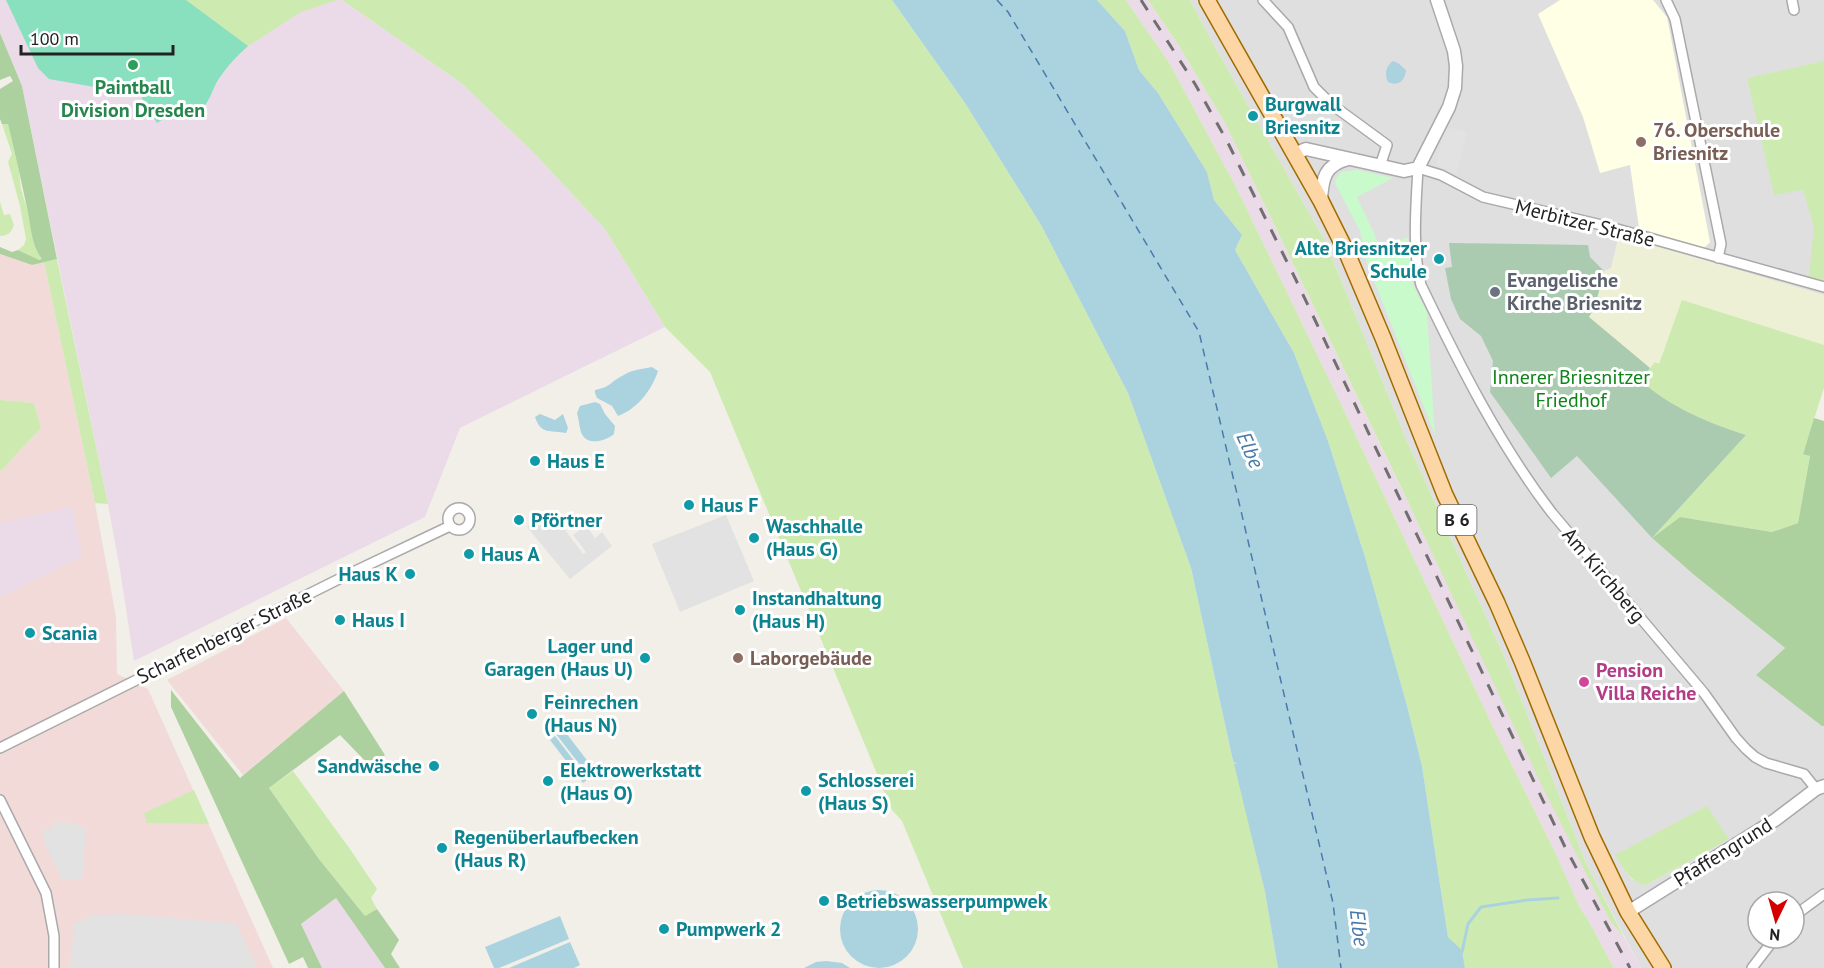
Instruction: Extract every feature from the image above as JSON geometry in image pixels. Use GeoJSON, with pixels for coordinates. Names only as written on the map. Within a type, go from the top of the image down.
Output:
{"type":"FeatureCollection","features":[{"type":"Feature","properties":{"kind":"main road","name":"B 6"},"geometry":{"type":"LineString","coordinates":[[1207,0],[1321,201],[1359,281],[1445,495],[1522,661],[1596,847],[1628,912],[1663,968]]}},
{"type":"Feature","properties":{"kind":"street"},"geometry":{"type":"LineString","coordinates":[[1263,0],[1288,27],[1314,87],[1331,104],[1387,145],[1380,166]]}},
{"type":"Feature","properties":{"kind":"street"},"geometry":{"type":"LineString","coordinates":[[1418,168],[1449,107],[1455,88],[1454,51],[1437,0]]}},
{"type":"Feature","properties":{"kind":"street"},"geometry":{"type":"LineString","coordinates":[[1666,0],[1676,19],[1720,244],[1718,258]]}},
{"type":"Feature","properties":{"kind":"street","name":"Merbitzer Straße"},"geometry":{"type":"LineString","coordinates":[[1294,154],[1306,148],[1404,171],[1418,168],[1441,175],[1483,197],[1610,227],[1824,287]]}},
{"type":"Feature","properties":{"kind":"street"},"geometry":{"type":"LineString","coordinates":[[1321,201],[1322,187],[1329,170],[1336,162],[1349,158]]}},
{"type":"Feature","properties":{"kind":"street","name":"Am Kirchberg"},"geometry":{"type":"LineString","coordinates":[[1418,168],[1416,230],[1418,272],[1421,285],[1458,362],[1529,482],[1552,513],[1704,693],[1736,738],[1755,757],[1766,763],[1804,774],[1820,787]]}},
{"type":"Feature","properties":{"kind":"street","name":"Scharfenberger Straße"},"geometry":{"type":"LineString","coordinates":[[0,748],[450,526]]}},
{"type":"Feature","properties":{"kind":"street","name":"Pfaffengrund"},"geometry":{"type":"LineString","coordinates":[[1628,912],[1775,820],[1820,787]]}},
{"type":"Feature","properties":{"kind":"street"},"geometry":{"type":"LineString","coordinates":[[0,800],[46,893],[54,936],[54,968]]}},
{"type":"Feature","properties":{"kind":"street"},"geometry":{"type":"LineString","coordinates":[[1806,907],[1824,894]]}},
{"type":"Feature","properties":{"kind":"street"},"geometry":{"type":"LineString","coordinates":[[1752,968],[1766,950]]}},
{"type":"Feature","properties":{"kind":"shaded area"},"geometry":{"type":"Polygon","coordinates":[[[0,0],[342,0],[461,83],[532,151],[605,229],[665,327],[460,428],[425,517],[134,661],[108,504],[22,86],[0,33],[0,0]]]}},
{"type":"Feature","properties":{"kind":"shaded area"},"geometry":{"type":"Polygon","coordinates":[[[1126,0],[1148,0],[1179,46],[1225,123],[1610,921],[1624,937],[1641,968],[1614,968],[1580,908],[1236,187],[1170,64],[1126,0]]]}},
{"type":"Feature","properties":{"kind":"shaded area"},"geometry":{"type":"Polygon","coordinates":[[[1190,0],[1824,0],[1824,295],[1627,238],[1618,240],[1611,268],[1589,316],[1650,368],[1641,381],[1652,538],[1785,648],[1756,675],[1824,726],[1824,968],[1641,968],[1585,861],[1506,661],[1406,439],[1325,241],[1190,0]],[[1729,839],[1616,856],[1631,879],[1646,885],[1729,839]]]}},
{"type":"Feature","properties":{"kind":"shaded area","name":"76. Oberschule Briesnitz"},"geometry":{"type":"Polygon","coordinates":[[[1560,0],[1653,0],[1667,17],[1710,242],[1704,248],[1639,228],[1630,165],[1600,173],[1583,117],[1538,14],[1560,0]]]}},
{"type":"Feature","properties":{"kind":"shaded area"},"geometry":{"type":"Polygon","coordinates":[[[1445,127],[1467,132],[1457,175],[1436,164],[1445,127]]]}},
{"type":"Feature","properties":{"kind":"shaded area"},"geometry":{"type":"Polygon","coordinates":[[[1627,238],[1824,295],[1824,345],[1683,301],[1659,365],[1655,362],[1650,368],[1588,317],[1595,307],[1604,271],[1611,268],[1618,240],[1627,238]]]}},
{"type":"Feature","properties":{"kind":"shaded area"},"geometry":{"type":"Polygon","coordinates":[[[0,254],[32,265],[44,262],[95,503],[116,617],[117,674],[148,689],[273,968],[0,968],[0,472],[41,428],[34,403],[0,400],[0,254]]]}},
{"type":"Feature","properties":{"kind":"shaded area"},"geometry":{"type":"Polygon","coordinates":[[[72,507],[82,556],[0,597],[0,523],[72,507]]]}},
{"type":"Feature","properties":{"kind":"shaded area"},"geometry":{"type":"Polygon","coordinates":[[[554,515],[583,554],[586,552],[573,535],[586,525],[595,538],[602,532],[612,546],[570,579],[527,527],[537,520],[547,521],[554,515]]]}},
{"type":"Feature","properties":{"kind":"shaded area"},"geometry":{"type":"Polygon","coordinates":[[[726,515],[754,581],[680,612],[652,544],[726,515]]]}},
{"type":"Feature","properties":{"kind":"shaded area"},"geometry":{"type":"Polygon","coordinates":[[[286,618],[344,691],[243,775],[167,680],[286,618]]]}},
{"type":"Feature","properties":{"kind":"shaded area"},"geometry":{"type":"Polygon","coordinates":[[[53,822],[78,824],[78,828],[86,828],[82,880],[62,879],[44,841],[44,830],[52,830],[53,822]]]}},
{"type":"Feature","properties":{"kind":"shaded area"},"geometry":{"type":"Polygon","coordinates":[[[336,898],[385,968],[322,968],[301,924],[336,898]]]}},
{"type":"Feature","properties":{"kind":"shaded area"},"geometry":{"type":"Polygon","coordinates":[[[117,914],[236,923],[257,968],[70,968],[74,924],[93,915],[117,914]]]}},
{"type":"Feature","properties":{"kind":"green space","name":"Paintball Division Dresden"},"geometry":{"type":"Polygon","coordinates":[[[6,0],[186,0],[248,46],[221,75],[201,110],[185,105],[157,123],[140,95],[49,79],[38,68],[6,0]]]}},
{"type":"Feature","properties":{"kind":"green space"},"geometry":{"type":"Polygon","coordinates":[[[186,0],[337,0],[301,12],[248,46],[186,0]]]}},
{"type":"Feature","properties":{"kind":"green space"},"geometry":{"type":"Polygon","coordinates":[[[342,0],[892,0],[965,103],[1041,225],[1128,393],[1191,568],[1233,761],[1237,763],[1235,765],[1265,892],[1278,968],[963,968],[902,821],[892,810],[710,372],[665,327],[605,229],[532,151],[461,83],[342,0]]]}},
{"type":"Feature","properties":{"kind":"green space"},"geometry":{"type":"Polygon","coordinates":[[[1097,0],[1126,0],[1170,64],[1236,187],[1580,908],[1614,968],[1465,968],[1462,950],[1448,937],[1422,766],[1365,557],[1328,441],[1294,353],[1235,250],[1242,235],[1214,200],[1207,172],[1158,93],[1139,70],[1125,31],[1097,0]]]}},
{"type":"Feature","properties":{"kind":"green space"},"geometry":{"type":"Polygon","coordinates":[[[1148,0],[1190,0],[1325,241],[1406,439],[1506,661],[1585,861],[1624,937],[1610,921],[1542,786],[1225,123],[1179,46],[1148,0]]]}},
{"type":"Feature","properties":{"kind":"green space"},"geometry":{"type":"Polygon","coordinates":[[[0,33],[22,86],[57,259],[32,265],[0,254],[0,247],[12,252],[18,250],[39,260],[42,259],[33,241],[8,124],[2,124],[0,119],[0,89],[13,81],[10,76],[0,80],[0,33]]]}},
{"type":"Feature","properties":{"kind":"green space"},"geometry":{"type":"Polygon","coordinates":[[[1824,61],[1824,281],[1809,277],[1814,227],[1803,190],[1774,195],[1747,78],[1824,61]]]}},
{"type":"Feature","properties":{"kind":"green space"},"geometry":{"type":"Polygon","coordinates":[[[2,124],[8,124],[18,163],[21,189],[42,259],[39,261],[18,250],[24,245],[26,239],[8,162],[12,154],[2,124]]]}},
{"type":"Feature","properties":{"kind":"green space"},"geometry":{"type":"Polygon","coordinates":[[[1358,170],[1393,178],[1357,197],[1381,248],[1408,237],[1413,285],[1427,312],[1435,435],[1367,263],[1360,231],[1336,185],[1335,180],[1341,172],[1358,170]]]}},
{"type":"Feature","properties":{"kind":"green space"},"geometry":{"type":"Polygon","coordinates":[[[0,202],[4,215],[10,214],[14,225],[9,233],[0,236],[0,202]]]}},
{"type":"Feature","properties":{"kind":"green space","name":"Innerer Briesnitzer Friedhof"},"geometry":{"type":"Polygon","coordinates":[[[1449,243],[1588,245],[1590,257],[1604,271],[1595,307],[1589,317],[1650,368],[1641,381],[1664,399],[1690,413],[1746,435],[1652,538],[1577,456],[1551,478],[1490,392],[1493,361],[1481,336],[1460,319],[1451,299],[1445,268],[1452,267],[1449,243]]]}},
{"type":"Feature","properties":{"kind":"green space"},"geometry":{"type":"Polygon","coordinates":[[[57,259],[108,504],[95,503],[44,262],[57,259]]]}},
{"type":"Feature","properties":{"kind":"green space"},"geometry":{"type":"Polygon","coordinates":[[[1682,300],[1824,345],[1824,388],[1803,453],[1810,456],[1798,523],[1772,532],[1680,517],[1652,538],[1746,435],[1690,413],[1664,399],[1640,381],[1655,362],[1659,364],[1682,300]]]}},
{"type":"Feature","properties":{"kind":"green space"},"geometry":{"type":"Polygon","coordinates":[[[0,400],[34,403],[41,428],[0,472],[0,400]]]}},
{"type":"Feature","properties":{"kind":"green space"},"geometry":{"type":"Polygon","coordinates":[[[1814,418],[1824,421],[1824,726],[1756,675],[1785,648],[1652,538],[1680,517],[1772,532],[1798,523],[1810,456],[1803,454],[1814,418]]]}},
{"type":"Feature","properties":{"kind":"green space"},"geometry":{"type":"Polygon","coordinates":[[[171,690],[240,778],[344,691],[385,755],[370,766],[340,735],[269,788],[319,859],[365,916],[377,909],[399,940],[391,954],[400,968],[385,968],[336,898],[301,924],[322,968],[308,968],[303,957],[289,964],[171,707],[171,690]]]}},
{"type":"Feature","properties":{"kind":"green space"},"geometry":{"type":"Polygon","coordinates":[[[293,771],[377,889],[371,898],[377,909],[365,916],[319,859],[269,788],[293,771]]]}},
{"type":"Feature","properties":{"kind":"green space"},"geometry":{"type":"Polygon","coordinates":[[[194,790],[209,824],[147,823],[144,813],[194,790]]]}},
{"type":"Feature","properties":{"kind":"green space"},"geometry":{"type":"Polygon","coordinates":[[[1707,806],[1729,839],[1646,885],[1640,884],[1628,874],[1615,855],[1707,806]]]}},
{"type":"Feature","properties":{"kind":"water","name":"Elbe"},"geometry":{"type":"Polygon","coordinates":[[[892,0],[1097,0],[1125,31],[1139,70],[1158,93],[1207,172],[1214,200],[1242,235],[1235,250],[1294,353],[1328,441],[1365,557],[1406,702],[1422,766],[1448,937],[1462,950],[1465,968],[1278,968],[1265,892],[1234,764],[1237,764],[1233,761],[1191,568],[1128,393],[1041,225],[965,103],[892,0]]]}},
{"type":"Feature","properties":{"kind":"water"},"geometry":{"type":"Polygon","coordinates":[[[1393,61],[1406,70],[1403,80],[1395,84],[1388,82],[1386,76],[1387,68],[1393,61]]]}},
{"type":"Feature","properties":{"kind":"water"},"geometry":{"type":"Polygon","coordinates":[[[652,367],[658,371],[652,385],[643,398],[625,413],[618,416],[612,406],[597,398],[595,390],[607,386],[629,372],[652,367]]]}},
{"type":"Feature","properties":{"kind":"water"},"geometry":{"type":"Polygon","coordinates":[[[595,402],[600,404],[615,426],[614,434],[606,439],[592,441],[587,440],[580,430],[577,413],[580,406],[595,402]]]}},
{"type":"Feature","properties":{"kind":"water"},"geometry":{"type":"Polygon","coordinates":[[[540,414],[555,420],[563,414],[568,428],[566,433],[540,427],[535,417],[540,414]]]}},
{"type":"Feature","properties":{"kind":"water"},"geometry":{"type":"Polygon","coordinates":[[[563,729],[596,772],[590,778],[556,734],[563,729]]]}},
{"type":"Feature","properties":{"kind":"water"},"geometry":{"type":"Polygon","coordinates":[[[555,736],[588,779],[583,783],[550,740],[555,736]]]}},
{"type":"Feature","properties":{"kind":"water"},"geometry":{"type":"Polygon","coordinates":[[[879,890],[894,893],[911,907],[918,929],[915,944],[901,961],[879,968],[864,965],[847,951],[840,929],[843,914],[857,897],[879,890]]]}},
{"type":"Feature","properties":{"kind":"water"},"geometry":{"type":"Polygon","coordinates":[[[560,916],[569,939],[499,968],[494,968],[485,947],[560,916]]]}},
{"type":"Feature","properties":{"kind":"water"},"geometry":{"type":"Polygon","coordinates":[[[570,942],[580,965],[574,968],[509,968],[570,942]]]}},
{"type":"Feature","properties":{"kind":"water"},"geometry":{"type":"Polygon","coordinates":[[[816,962],[842,963],[850,968],[804,968],[816,962]]]}},
{"type":"Feature","properties":{"kind":"waterway"},"geometry":{"type":"LineString","coordinates":[[1462,952],[1468,924],[1481,907],[1558,898]]}},
{"type":"Feature","properties":{"kind":"ferry route"},"geometry":{"type":"LineString","coordinates":[[997,0],[1008,12],[1199,332],[1333,903],[1341,968]]}},
{"type":"Feature","properties":{"kind":"railway"},"geometry":{"type":"LineString","coordinates":[[1141,0],[1195,84],[1227,141],[1296,280],[1565,847],[1630,968]]}},
{"type":"Feature","properties":{"kind":"place","name":"Paintball Division Dresden"},"geometry":{"type":"Point","coordinates":[133,65]}},
{"type":"Feature","properties":{"kind":"place","name":"Burgwall Briesnitz"},"geometry":{"type":"Point","coordinates":[1253,116]}},
{"type":"Feature","properties":{"kind":"place","name":"76. Oberschule Briesnitz"},"geometry":{"type":"Point","coordinates":[1641,142]}},
{"type":"Feature","properties":{"kind":"place","name":"Alte Briesnitzer Schule"},"geometry":{"type":"Point","coordinates":[1439,259]}},
{"type":"Feature","properties":{"kind":"place","name":"Evangelische Kirche Briesnitz"},"geometry":{"type":"Point","coordinates":[1495,292]}},
{"type":"Feature","properties":{"kind":"place","name":"Haus E"},"geometry":{"type":"Point","coordinates":[535,461]}},
{"type":"Feature","properties":{"kind":"place","name":"Haus F"},"geometry":{"type":"Point","coordinates":[689,505]}},
{"type":"Feature","properties":{"kind":"place","name":"Pförtner"},"geometry":{"type":"Point","coordinates":[519,520]}},
{"type":"Feature","properties":{"kind":"place","name":"Waschhalle (Haus G)"},"geometry":{"type":"Point","coordinates":[754,538]}},
{"type":"Feature","properties":{"kind":"place","name":"Haus A"},"geometry":{"type":"Point","coordinates":[469,554]}},
{"type":"Feature","properties":{"kind":"place","name":"Haus K"},"geometry":{"type":"Point","coordinates":[410,574]}},
{"type":"Feature","properties":{"kind":"place","name":"Instandhaltung (Haus H)"},"geometry":{"type":"Point","coordinates":[740,610]}},
{"type":"Feature","properties":{"kind":"place","name":"Haus I"},"geometry":{"type":"Point","coordinates":[340,620]}},
{"type":"Feature","properties":{"kind":"place","name":"Scania"},"geometry":{"type":"Point","coordinates":[30,633]}},
{"type":"Feature","properties":{"kind":"place","name":"Lager und Garagen (Haus U)"},"geometry":{"type":"Point","coordinates":[645,658]}},
{"type":"Feature","properties":{"kind":"place","name":"Laborgebäude"},"geometry":{"type":"Point","coordinates":[738,658]}},
{"type":"Feature","properties":{"kind":"place","name":"Pension Villa Reiche"},"geometry":{"type":"Point","coordinates":[1584,682]}},
{"type":"Feature","properties":{"kind":"place","name":"Feinrechen (Haus N)"},"geometry":{"type":"Point","coordinates":[532,714]}},
{"type":"Feature","properties":{"kind":"place","name":"Sandwäsche"},"geometry":{"type":"Point","coordinates":[434,766]}},
{"type":"Feature","properties":{"kind":"place","name":"Elektrowerkstatt (Haus O)"},"geometry":{"type":"Point","coordinates":[548,781]}},
{"type":"Feature","properties":{"kind":"place","name":"Schlosserei (Haus S)"},"geometry":{"type":"Point","coordinates":[806,791]}},
{"type":"Feature","properties":{"kind":"place","name":"Regenüberlaufbecken (Haus R)"},"geometry":{"type":"Point","coordinates":[442,848]}},
{"type":"Feature","properties":{"kind":"place","name":"Betriebswasserpumpwek"},"geometry":{"type":"Point","coordinates":[824,901]}},
{"type":"Feature","properties":{"kind":"place","name":"Pumpwerk 2"},"geometry":{"type":"Point","coordinates":[664,929]}}]}
